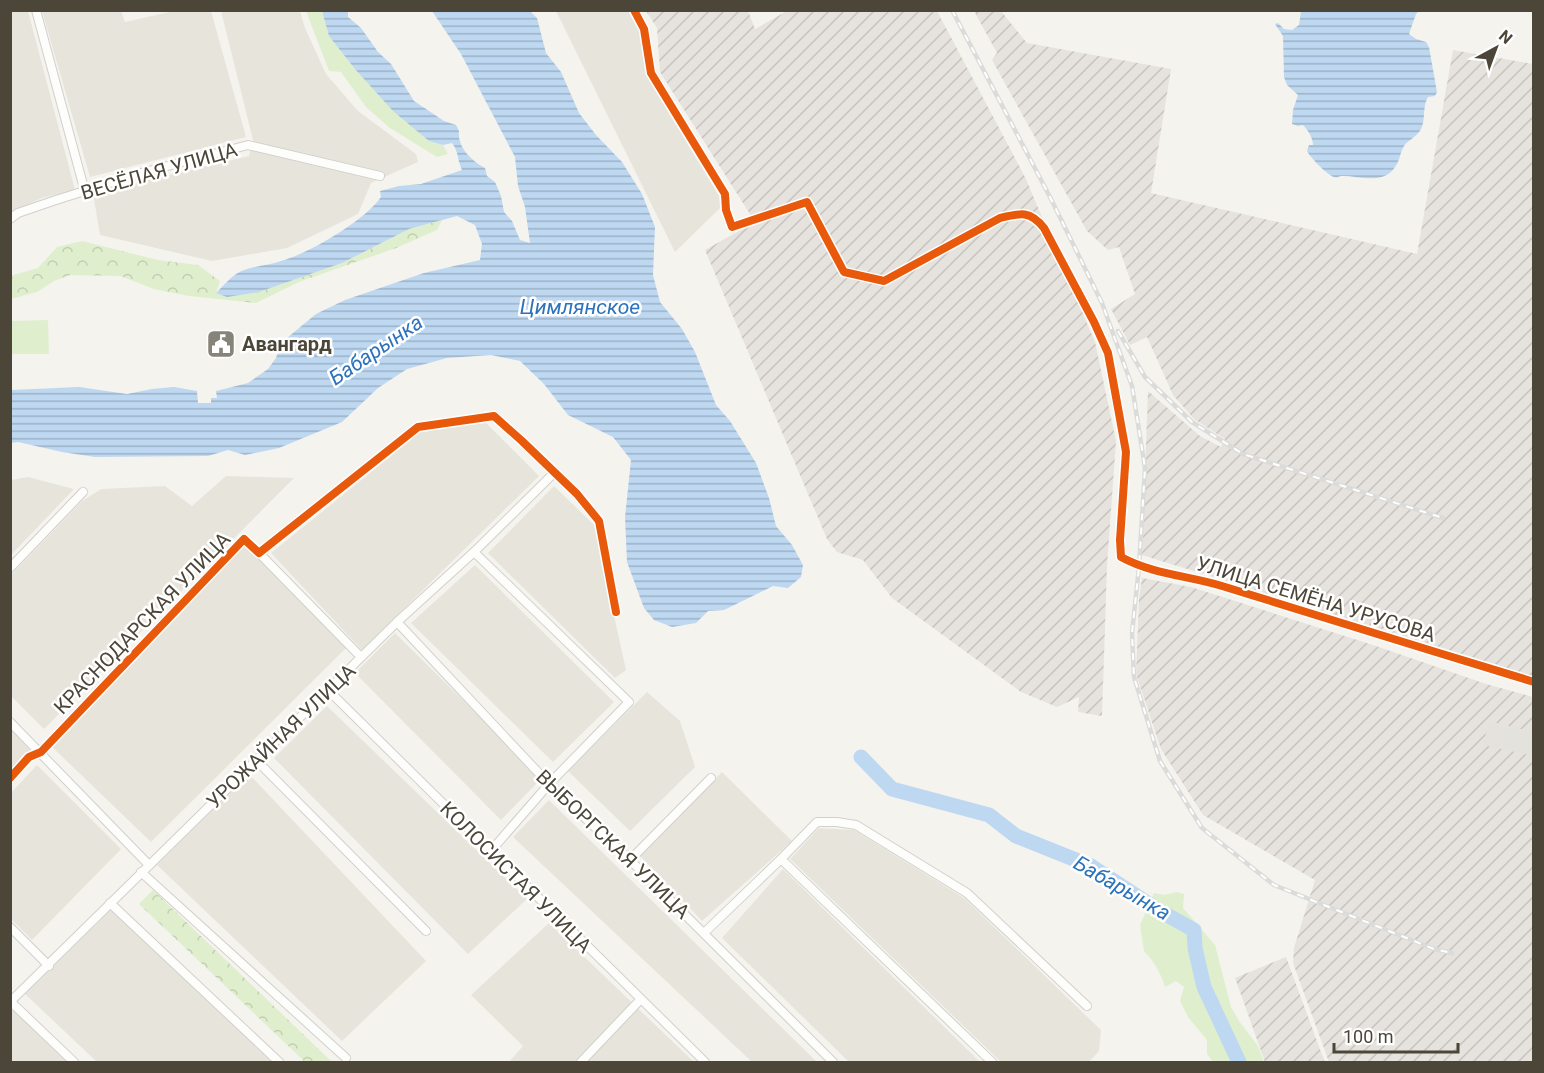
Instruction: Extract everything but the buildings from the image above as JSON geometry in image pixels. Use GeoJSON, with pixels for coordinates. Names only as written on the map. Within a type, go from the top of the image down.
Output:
{"type":"FeatureCollection","features":[{"type":"Feature","properties":{"kind":"street"},"geometry":{"type":"LineString","coordinates":[[36,10],[85,192]]}},
{"type":"Feature","properties":{"kind":"street","name":"УЛИЦА СЕМЁНА УРУСОВА"},"geometry":{"type":"LineString","coordinates":[[634,10],[644,28],[651,73],[725,194],[726,210],[732,227],[807,202],[844,272],[884,281],[1000,218],[1018,214],[1035,217],[1044,228],[1108,353],[1126,452],[1120,540],[1121,557],[1139,567],[1209,582],[1406,645],[1533,682]]}},
{"type":"Feature","properties":{"kind":"street","name":"ВЕСЁЛАЯ УЛИЦА"},"geometry":{"type":"LineString","coordinates":[[10,219],[18,213],[141,173],[248,145],[380,176]]}},
{"type":"Feature","properties":{"kind":"street","name":"КРАСНОДАРСКАЯ УЛИЦА"},"geometry":{"type":"LineString","coordinates":[[10,778],[29,757],[41,752],[244,539],[259,553],[418,427],[494,416],[555,472],[599,521],[616,612]]}},
{"type":"Feature","properties":{"kind":"street","name":"УРОЖАЙНАЯ УЛИЦА"},"geometry":{"type":"LineString","coordinates":[[11,1002],[361,657],[474,552],[555,472]]}},
{"type":"Feature","properties":{"kind":"street"},"geometry":{"type":"LineString","coordinates":[[10,568],[83,492]]}},
{"type":"Feature","properties":{"kind":"street"},"geometry":{"type":"LineString","coordinates":[[474,552],[629,702],[549,784],[490,852]]}},
{"type":"Feature","properties":{"kind":"street"},"geometry":{"type":"LineString","coordinates":[[259,553],[361,657]]}},
{"type":"Feature","properties":{"kind":"street","name":"ВЫБОРГСКАЯ УЛИЦА"},"geometry":{"type":"LineString","coordinates":[[397,622],[549,784],[630,860],[833,1062]]}},
{"type":"Feature","properties":{"kind":"street","name":"КОЛОСИСТАЯ УЛИЦА"},"geometry":{"type":"LineString","coordinates":[[329,691],[705,1062]]}},
{"type":"Feature","properties":{"kind":"street"},"geometry":{"type":"LineString","coordinates":[[10,722],[149,865]]}},
{"type":"Feature","properties":{"kind":"street"},"geometry":{"type":"LineString","coordinates":[[257,760],[426,931]]}},
{"type":"Feature","properties":{"kind":"street"},"geometry":{"type":"LineString","coordinates":[[630,860],[711,778]]}},
{"type":"Feature","properties":{"kind":"street"},"geometry":{"type":"LineString","coordinates":[[704,933],[781,860],[817,822],[856,825],[967,892],[1087,1006]]}},
{"type":"Feature","properties":{"kind":"street"},"geometry":{"type":"LineString","coordinates":[[781,860],[992,1062]]}},
{"type":"Feature","properties":{"kind":"street"},"geometry":{"type":"LineString","coordinates":[[141,872],[346,1058]]}},
{"type":"Feature","properties":{"kind":"street"},"geometry":{"type":"LineString","coordinates":[[110,903],[279,1062]]}},
{"type":"Feature","properties":{"kind":"street"},"geometry":{"type":"LineString","coordinates":[[10,927],[49,966]]}},
{"type":"Feature","properties":{"kind":"street"},"geometry":{"type":"LineString","coordinates":[[581,1062],[640,1000]]}},
{"type":"Feature","properties":{"kind":"street"},"geometry":{"type":"LineString","coordinates":[[11,1002],[74,1062]]}},
{"type":"Feature","properties":{"kind":"shaded area"},"geometry":{"type":"Polygon","coordinates":[[[11,11],[28,11],[75,190],[42,198],[11,212],[11,11]]]}},
{"type":"Feature","properties":{"kind":"shaded area"},"geometry":{"type":"Polygon","coordinates":[[[42,11],[121,11],[125,22],[174,11],[211,11],[246,137],[90,177],[42,11]]]}},
{"type":"Feature","properties":{"kind":"shaded area"},"geometry":{"type":"Polygon","coordinates":[[[221,11],[300,11],[305,28],[326,74],[358,111],[416,154],[418,162],[371,183],[358,214],[287,248],[212,261],[100,235],[93,193],[249,156],[253,140],[221,11]]]}},
{"type":"Feature","properties":{"kind":"shaded area"},"geometry":{"type":"Polygon","coordinates":[[[556,11],[628,11],[639,30],[647,77],[719,196],[720,208],[675,252],[556,11]]]}},
{"type":"Feature","properties":{"kind":"shaded area"},"geometry":{"type":"Polygon","coordinates":[[[646,11],[748,11],[755,29],[787,11],[937,11],[1025,177],[1095,342],[1116,441],[1107,566],[1102,716],[1078,712],[1079,697],[1057,707],[1021,692],[892,598],[863,560],[837,552],[827,539],[705,250],[755,222],[660,72],[657,28],[646,11]]]}},
{"type":"Feature","properties":{"kind":"shaded area"},"geometry":{"type":"Polygon","coordinates":[[[974,11],[1001,11],[1027,43],[1171,69],[1151,193],[1417,254],[1453,50],[1533,64],[1533,676],[1142,555],[1148,391],[1200,436],[1221,447],[1225,439],[1194,419],[1173,395],[1147,337],[1130,345],[1111,309],[1135,294],[1119,247],[1108,250],[1087,231],[992,60],[997,53],[974,11]]]}},
{"type":"Feature","properties":{"kind":"shaded area"},"geometry":{"type":"Polygon","coordinates":[[[486,423],[539,476],[362,650],[271,553],[422,431],[486,423]]]}},
{"type":"Feature","properties":{"kind":"shaded area"},"geometry":{"type":"Polygon","coordinates":[[[226,476],[294,478],[44,729],[11,696],[11,575],[82,501],[101,489],[165,486],[192,506],[226,476]]]}},
{"type":"Feature","properties":{"kind":"shaded area"},"geometry":{"type":"Polygon","coordinates":[[[28,477],[74,489],[11,555],[11,480],[28,477]]]}},
{"type":"Feature","properties":{"kind":"shaded area"},"geometry":{"type":"Polygon","coordinates":[[[554,486],[594,525],[626,670],[615,678],[488,553],[554,486]]]}},
{"type":"Feature","properties":{"kind":"shaded area"},"geometry":{"type":"Polygon","coordinates":[[[244,545],[347,647],[151,842],[50,745],[244,545]]]}},
{"type":"Feature","properties":{"kind":"shaded area"},"geometry":{"type":"Polygon","coordinates":[[[475,565],[614,702],[553,762],[411,623],[475,565]]]}},
{"type":"Feature","properties":{"kind":"shaded area"},"geometry":{"type":"Polygon","coordinates":[[[1142,578],[1191,587],[1486,684],[1533,697],[1533,1062],[1329,1062],[1293,963],[1294,948],[1315,880],[1203,815],[1161,749],[1136,674],[1142,578]]]}},
{"type":"Feature","properties":{"kind":"shaded area"},"geometry":{"type":"Polygon","coordinates":[[[395,633],[542,778],[501,820],[355,673],[395,633]]]}},
{"type":"Feature","properties":{"kind":"shaded area"},"geometry":{"type":"Polygon","coordinates":[[[647,692],[680,721],[695,767],[630,831],[568,771],[647,692]]]}},
{"type":"Feature","properties":{"kind":"shaded area"},"geometry":{"type":"Polygon","coordinates":[[[327,706],[527,899],[468,954],[274,758],[327,706]]]}},
{"type":"Feature","properties":{"kind":"shaded area"},"geometry":{"type":"Polygon","coordinates":[[[1489,721],[1533,732],[1533,756],[1483,745],[1489,721]]]}},
{"type":"Feature","properties":{"kind":"shaded area"},"geometry":{"type":"Polygon","coordinates":[[[11,729],[30,750],[10,771],[11,729]]]}},
{"type":"Feature","properties":{"kind":"shaded area"},"geometry":{"type":"Polygon","coordinates":[[[37,765],[121,849],[32,940],[11,919],[10,794],[37,765]]]}},
{"type":"Feature","properties":{"kind":"shaded area"},"geometry":{"type":"Polygon","coordinates":[[[722,772],[792,841],[702,921],[640,856],[722,772]]]}},
{"type":"Feature","properties":{"kind":"shaded area"},"geometry":{"type":"Polygon","coordinates":[[[249,774],[426,961],[342,1041],[157,865],[249,774]]]}},
{"type":"Feature","properties":{"kind":"shaded area"},"geometry":{"type":"Polygon","coordinates":[[[549,800],[817,1062],[752,1062],[513,837],[549,800]]]}},
{"type":"Feature","properties":{"kind":"shaded area"},"geometry":{"type":"Polygon","coordinates":[[[819,828],[854,830],[964,898],[1101,1030],[1099,1051],[1089,1062],[1001,1062],[790,859],[819,828]]]}},
{"type":"Feature","properties":{"kind":"shaded area"},"geometry":{"type":"Polygon","coordinates":[[[783,869],[980,1062],[849,1062],[722,938],[783,869]]]}},
{"type":"Feature","properties":{"kind":"shaded area"},"geometry":{"type":"Polygon","coordinates":[[[113,908],[276,1062],[97,1062],[25,994],[113,908]]]}},
{"type":"Feature","properties":{"kind":"shaded area"},"geometry":{"type":"Polygon","coordinates":[[[549,923],[694,1062],[509,1062],[523,1046],[471,995],[549,923]]]}},
{"type":"Feature","properties":{"kind":"shaded area"},"geometry":{"type":"Polygon","coordinates":[[[1286,957],[1325,1062],[1265,1062],[1235,978],[1286,957]]]}},
{"type":"Feature","properties":{"kind":"shaded area"},"geometry":{"type":"Polygon","coordinates":[[[11,1008],[69,1062],[11,1062],[11,1008]]]}},
{"type":"Feature","properties":{"kind":"green space"},"geometry":{"type":"Polygon","coordinates":[[[306,11],[322,11],[329,36],[429,141],[443,145],[448,154],[437,157],[390,128],[366,107],[341,72],[329,71],[306,11]]]}},
{"type":"Feature","properties":{"kind":"green space"},"geometry":{"type":"Polygon","coordinates":[[[442,220],[437,230],[396,248],[299,282],[256,303],[189,296],[154,289],[120,276],[70,275],[54,281],[37,292],[11,299],[10,276],[38,268],[57,247],[82,241],[158,260],[198,265],[220,281],[216,293],[259,292],[342,263],[409,229],[442,220]]]}},
{"type":"Feature","properties":{"kind":"green space"},"geometry":{"type":"Polygon","coordinates":[[[48,320],[49,354],[11,354],[11,321],[48,320]]]}},
{"type":"Feature","properties":{"kind":"green space"},"geometry":{"type":"Polygon","coordinates":[[[153,890],[332,1062],[305,1062],[139,904],[153,890]]]}},
{"type":"Feature","properties":{"kind":"green space"},"geometry":{"type":"Polygon","coordinates":[[[1177,892],[1184,894],[1183,908],[1215,945],[1231,1007],[1258,1046],[1264,1062],[1213,1062],[1207,1054],[1207,1040],[1188,1017],[1180,1001],[1184,987],[1176,981],[1165,987],[1157,968],[1144,951],[1140,925],[1154,893],[1164,895],[1177,892]]]}},
{"type":"Feature","properties":{"kind":"water","name":"Цимлянское"},"geometry":{"type":"Polygon","coordinates":[[[322,11],[348,11],[348,17],[361,28],[378,52],[391,64],[414,101],[444,121],[456,125],[463,148],[475,162],[485,168],[487,176],[495,182],[504,212],[512,221],[520,240],[530,243],[525,207],[518,186],[515,157],[461,54],[432,11],[530,11],[537,18],[546,53],[561,72],[579,113],[622,162],[642,194],[655,227],[653,275],[660,302],[682,329],[695,352],[716,405],[730,421],[756,463],[769,498],[776,526],[792,545],[803,565],[801,577],[788,588],[773,586],[724,610],[708,611],[696,623],[672,627],[654,620],[644,608],[627,562],[625,517],[631,460],[613,437],[568,415],[544,384],[520,361],[491,355],[447,358],[407,369],[378,388],[342,422],[279,448],[245,455],[228,450],[208,456],[95,457],[18,442],[11,443],[11,390],[79,387],[127,394],[174,387],[197,391],[198,403],[211,403],[211,398],[217,398],[216,391],[248,383],[268,369],[276,358],[281,343],[316,314],[345,300],[424,273],[480,260],[482,244],[475,225],[457,216],[409,229],[342,263],[259,292],[227,297],[216,293],[241,271],[293,257],[336,235],[373,206],[381,197],[380,191],[421,184],[462,170],[452,143],[443,145],[429,141],[393,111],[355,69],[329,36],[322,11]]]}},
{"type":"Feature","properties":{"kind":"water"},"geometry":{"type":"Polygon","coordinates":[[[1301,11],[1419,11],[1409,34],[1426,42],[1429,47],[1437,92],[1435,96],[1428,97],[1426,101],[1419,132],[1404,146],[1397,165],[1385,176],[1371,178],[1331,176],[1307,151],[1309,145],[1313,145],[1307,129],[1303,125],[1292,124],[1293,110],[1298,95],[1287,85],[1284,77],[1283,36],[1275,24],[1278,23],[1284,29],[1292,30],[1299,25],[1301,11]]]}},
{"type":"Feature","properties":{"kind":"waterway","name":"Бабарынка"},"geometry":{"type":"LineString","coordinates":[[861,757],[892,789],[989,815],[1016,836],[1091,866],[1158,910],[1194,930],[1195,948],[1204,987],[1239,1062]]}},
{"type":"Feature","properties":{"kind":"railway"},"geometry":{"type":"LineString","coordinates":[[952,10],[1050,197],[1102,303],[1132,386],[1145,468],[1132,633],[1134,677],[1160,761],[1202,828],[1274,885],[1434,949],[1452,953]]}},
{"type":"Feature","properties":{"kind":"railway"},"geometry":{"type":"LineString","coordinates":[[1118,331],[1145,377],[1192,422],[1243,454],[1443,518]]}},
{"type":"Feature","properties":{"kind":"cycle path"},"geometry":{"type":"LineString","coordinates":[[634,10],[644,29],[651,73],[725,194],[726,210],[732,227],[807,202],[844,272],[884,281],[1000,218],[1024,214],[1039,222],[1094,322],[1108,353],[1126,452],[1120,540],[1121,557],[1158,571],[1222,586],[1534,682]]}},
{"type":"Feature","properties":{"kind":"cycle path"},"geometry":{"type":"LineString","coordinates":[[10,778],[29,757],[41,752],[244,539],[259,553],[418,427],[494,416],[522,441],[577,494],[599,521],[616,612]]}},
{"type":"Feature","properties":{"kind":"place","name":"Авангард"},"geometry":{"type":"Point","coordinates":[221,344]}}]}
